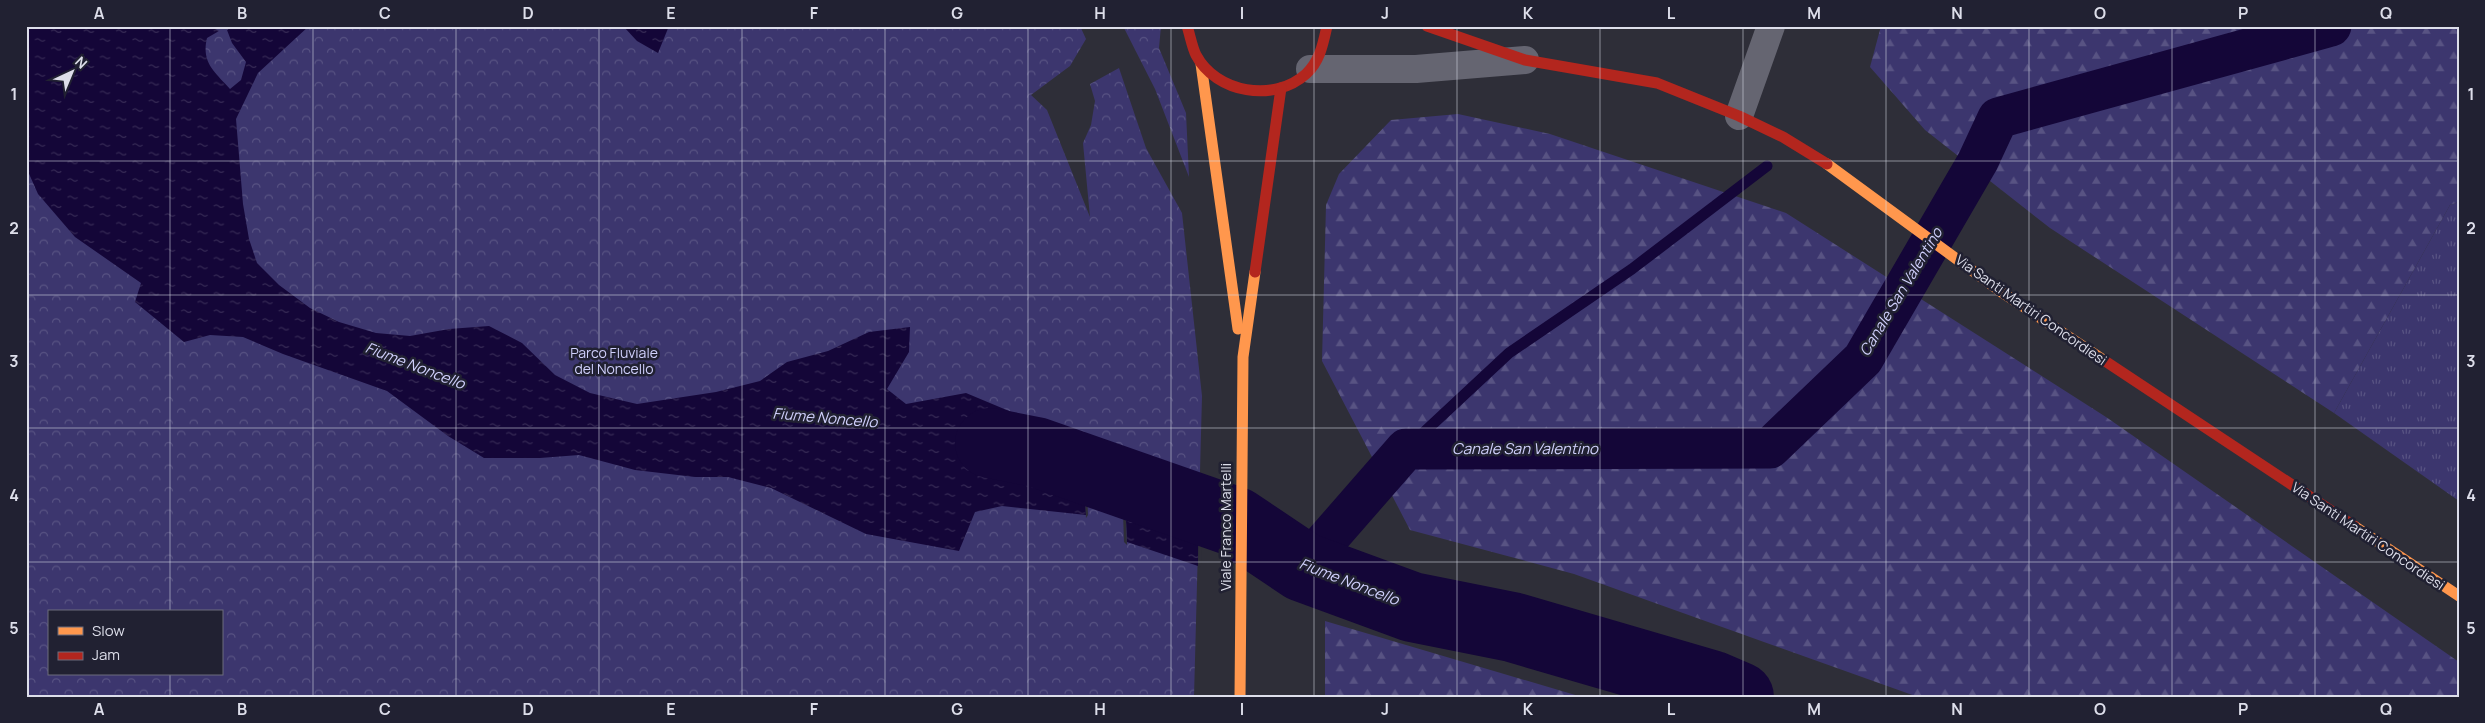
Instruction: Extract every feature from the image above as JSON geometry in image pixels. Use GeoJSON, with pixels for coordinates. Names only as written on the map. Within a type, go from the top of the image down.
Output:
{"type":"FeatureCollection","features":[{"type":"Feature","properties":{"kind":"street","name":"Viale Franco Martelli"},"geometry":{"type":"LineString","coordinates":[[1187,26],[1190,44],[1201,64],[1211,75],[1237,89],[1251,92],[1281,88],[1296,81],[1310,69],[1324,45],[1327,26]]}},
{"type":"Feature","properties":{"kind":"street","name":"Via Santi Martiri Concordiesi"},"geometry":{"type":"LineString","coordinates":[[1427,26],[1525,60],[1656,83],[1739,116],[1783,137],[1840,172],[2003,293],[2459,596]]}},
{"type":"Feature","properties":{"kind":"street"},"geometry":{"type":"LineString","coordinates":[[1739,116],[1771,26]]}},
{"type":"Feature","properties":{"kind":"street","name":"Via Santi Martiri Concordiesi"},"geometry":{"type":"LineString","coordinates":[[1310,69],[1416,69],[1525,60]]}},
{"type":"Feature","properties":{"kind":"street","name":"Viale Franco Martelli"},"geometry":{"type":"LineString","coordinates":[[1201,64],[1242,357]]}},
{"type":"Feature","properties":{"kind":"street","name":"Viale Franco Martelli"},"geometry":{"type":"LineString","coordinates":[[1240,697],[1242,357],[1281,88]]}},
{"type":"Feature","properties":{"kind":"green space","name":"Parco Fluviale del Noncello"},"geometry":{"type":"Polygon","coordinates":[[[26,26],[1080,26],[1086,39],[1070,66],[1031,95],[1047,110],[1090,217],[1083,143],[1091,125],[1095,101],[1090,84],[1119,68],[1146,148],[1182,213],[1202,396],[1194,697],[26,697],[26,26]]]}},
{"type":"Feature","properties":{"kind":"green space"},"geometry":{"type":"Polygon","coordinates":[[[1123,26],[1161,26],[1159,48],[1186,113],[1189,177],[1155,89],[1123,26]]]}},
{"type":"Feature","properties":{"kind":"green space"},"geometry":{"type":"Polygon","coordinates":[[[1881,26],[2459,26],[2459,202],[2450,205],[2334,413],[2050,228],[1925,130],[1870,67],[1881,26]]]}},
{"type":"Feature","properties":{"kind":"green space"},"geometry":{"type":"Polygon","coordinates":[[[1458,114],[1550,134],[1786,213],[2106,417],[2459,662],[2459,697],[1918,697],[1574,574],[1410,530],[1322,361],[1326,205],[1339,174],[1391,120],[1458,114]]]}},
{"type":"Feature","properties":{"kind":"green space"},"geometry":{"type":"Polygon","coordinates":[[[2459,202],[2459,501],[2334,413],[2450,205],[2459,202]]]}},
{"type":"Feature","properties":{"kind":"green space"},"geometry":{"type":"Polygon","coordinates":[[[1325,621],[1582,697],[1325,697],[1325,621]]]}},
{"type":"Feature","properties":{"kind":"water"},"geometry":{"type":"Polygon","coordinates":[[[26,26],[210,26],[219,31],[207,38],[206,54],[208,61],[230,89],[241,80],[246,62],[232,43],[227,30],[233,26],[309,26],[258,73],[236,119],[243,204],[249,239],[257,263],[279,285],[310,308],[339,322],[376,333],[410,336],[449,329],[489,326],[522,343],[555,375],[590,393],[637,404],[716,392],[760,381],[787,362],[828,351],[869,332],[910,327],[909,352],[887,389],[906,404],[966,393],[1083,442],[1086,515],[1002,506],[975,512],[959,551],[866,534],[771,488],[728,477],[695,477],[635,470],[579,455],[540,458],[484,458],[448,436],[387,391],[283,354],[243,337],[210,335],[184,342],[135,302],[141,283],[75,237],[38,194],[26,167],[26,26]]]}},
{"type":"Feature","properties":{"kind":"water"},"geometry":{"type":"Polygon","coordinates":[[[623,26],[669,26],[658,53],[637,41],[623,26]]]}},
{"type":"Feature","properties":{"kind":"water"},"geometry":{"type":"Polygon","coordinates":[[[1123,454],[1199,499],[1198,566],[1127,542],[1123,454]]]}},
{"type":"Feature","properties":{"kind":"pier"},"geometry":{"type":"Polygon","coordinates":[[[1082,440],[1085,442],[1088,515],[1086,518],[1082,440]]]}},
{"type":"Feature","properties":{"kind":"pier"},"geometry":{"type":"Polygon","coordinates":[[[1123,451],[1127,545],[1124,542],[1121,454],[1123,451]]]}},
{"type":"Feature","properties":{"kind":"pier"},"geometry":{"type":"Polygon","coordinates":[[[1200,496],[1202,499],[1201,566],[1198,568],[1200,496]]]}},
{"type":"Feature","properties":{"kind":"waterway","name":"Canale San Valentino"},"geometry":{"type":"LineString","coordinates":[[1303,567],[1406,449],[1770,448],[1863,359],[1978,161],[1998,118],[2331,26]]}},
{"type":"Feature","properties":{"kind":"waterway"},"geometry":{"type":"LineString","coordinates":[[1406,449],[1509,353],[1632,269],[1767,166]]}},
{"type":"Feature","properties":{"kind":"waterway","name":"Fiume Noncello"},"geometry":{"type":"LineString","coordinates":[[990,443],[1036,452],[1236,522],[1303,567],[1412,607],[1512,627],[1711,685],[1739,697]]}},
{"type":"Feature","properties":{"kind":"traffic: slow"},"geometry":{"type":"LineString","coordinates":[[1201,64],[1238,329]]}},
{"type":"Feature","properties":{"kind":"traffic: slow"},"geometry":{"type":"LineString","coordinates":[[1827,164],[2003,293],[2105,361]]}},
{"type":"Feature","properties":{"kind":"traffic: slow"},"geometry":{"type":"LineString","coordinates":[[1240,697],[1243,357],[1255,272]]}},
{"type":"Feature","properties":{"kind":"traffic: slow"},"geometry":{"type":"LineString","coordinates":[[2354,526],[2459,596]]}},
{"type":"Feature","properties":{"kind":"traffic: jam"},"geometry":{"type":"LineString","coordinates":[[1187,26],[1196,55],[1205,68],[1217,78],[1231,85],[1246,90],[1262,91],[1278,89],[1293,83],[1306,74],[1318,58],[1327,26]]}},
{"type":"Feature","properties":{"kind":"traffic: jam"},"geometry":{"type":"LineString","coordinates":[[1427,26],[1525,60],[1657,83],[1739,116],[1783,137],[1827,164]]}},
{"type":"Feature","properties":{"kind":"traffic: jam"},"geometry":{"type":"LineString","coordinates":[[1255,272],[1281,88]]}},
{"type":"Feature","properties":{"kind":"traffic: jam"},"geometry":{"type":"LineString","coordinates":[[2105,361],[2354,526]]}}]}
